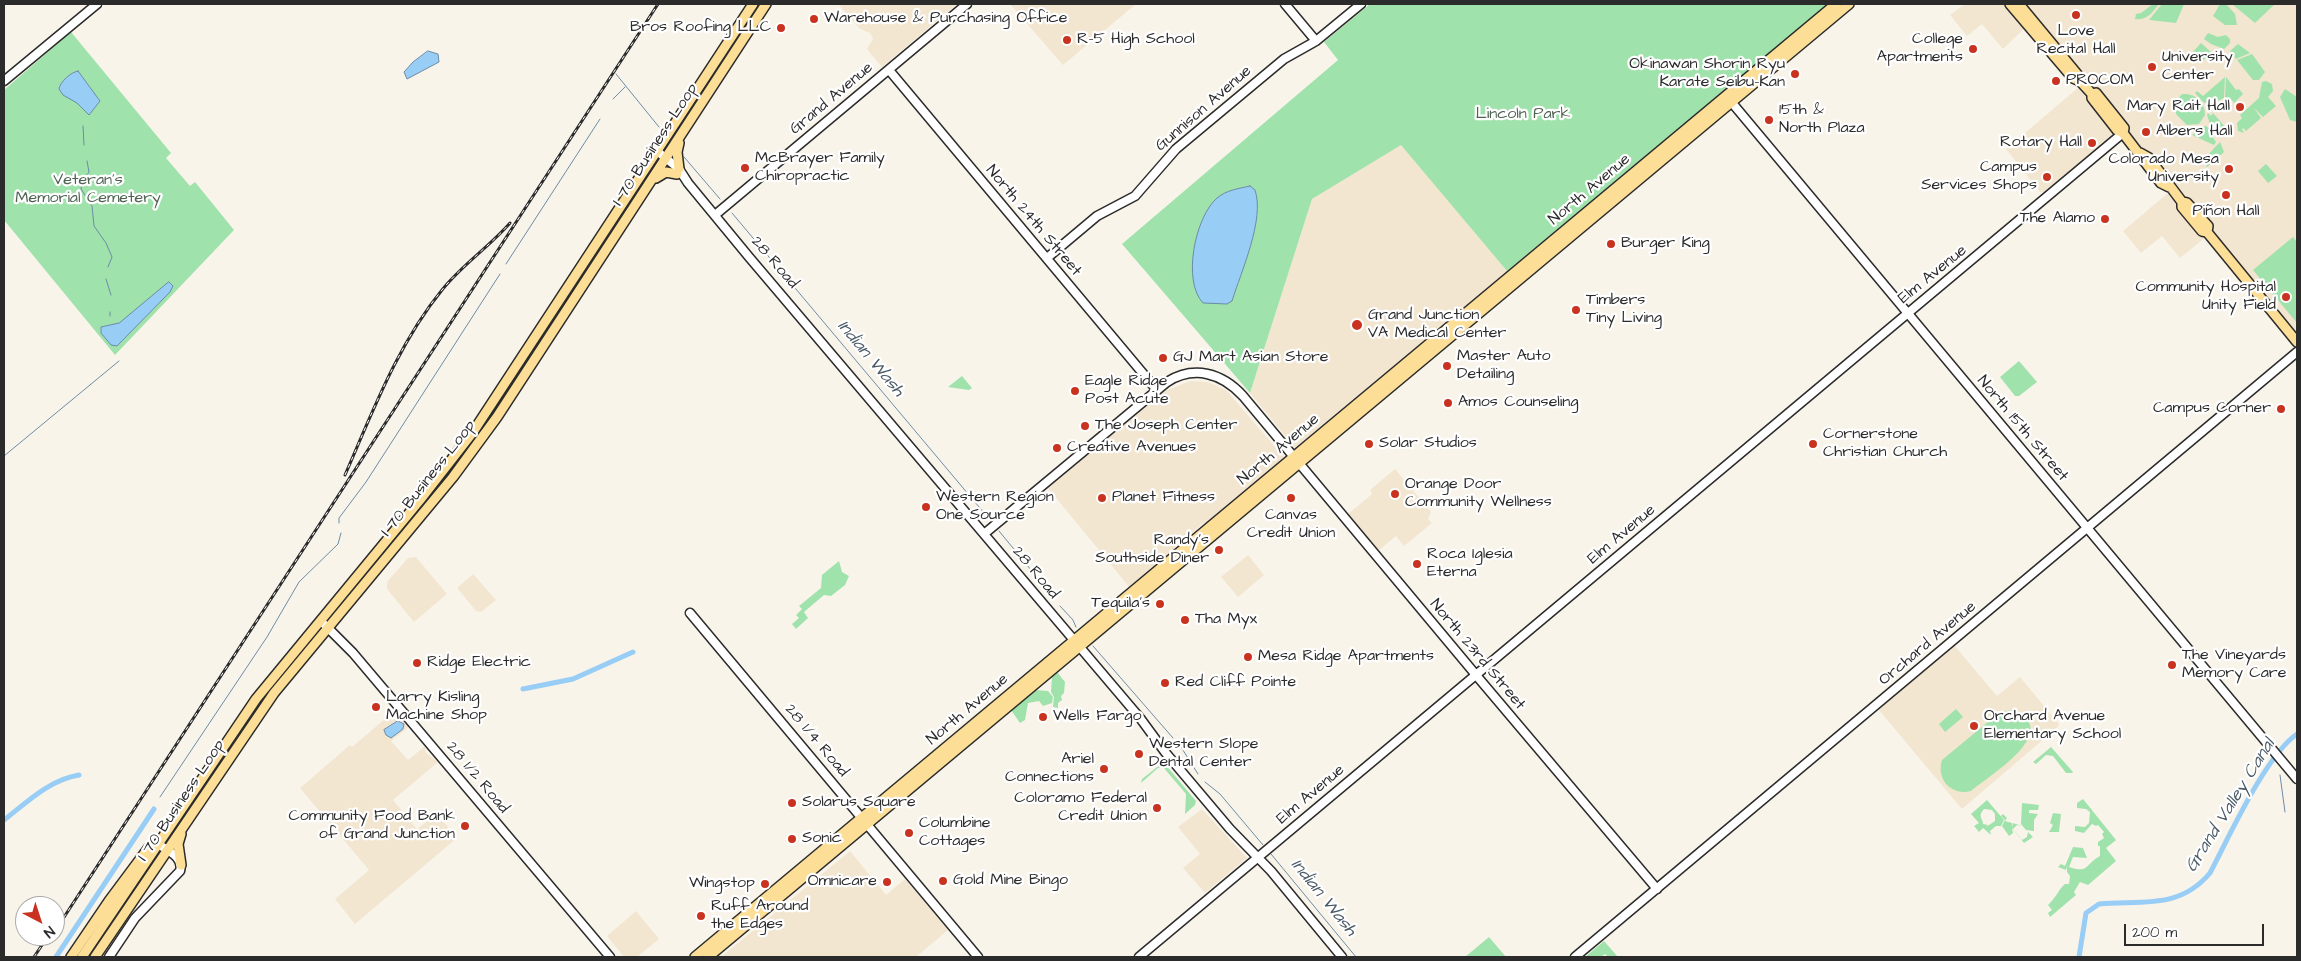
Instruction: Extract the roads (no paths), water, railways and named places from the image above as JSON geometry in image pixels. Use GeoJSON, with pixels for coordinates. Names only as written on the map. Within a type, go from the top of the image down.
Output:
{"type":"FeatureCollection","features":[{"type":"Feature","properties":{"kind":"main road","name":"I 70 Business Loop"},"geometry":{"type":"LineString","coordinates":[[82,957],[251,706],[468,438],[753,4]]}},
{"type":"Feature","properties":{"kind":"main road","name":"I 70 Business Loop"},"geometry":{"type":"LineString","coordinates":[[95,957],[274,693],[435,500],[476,446],[574,300],[689,121],[721,82],[766,4]]}},
{"type":"Feature","properties":{"kind":"main road","name":"North Avenue"},"geometry":{"type":"LineString","coordinates":[[942,756],[970,739],[978,727],[993,715],[1030,678],[1107,624],[1112,616],[1155,579],[1163,567],[1297,460],[1380,397],[1422,355],[1423,349],[1474,317],[1622,188],[1729,99],[1849,4]]}},
{"type":"Feature","properties":{"kind":"main road"},"geometry":{"type":"LineString","coordinates":[[2010,4],[2073,78],[2080,81],[2092,94],[2092,98],[2109,120],[2140,153],[2149,158],[2202,231],[2207,232],[2297,342]]}},
{"type":"Feature","properties":{"kind":"main road"},"geometry":{"type":"LineString","coordinates":[[2018,4],[2078,74],[2080,81]]}},
{"type":"Feature","properties":{"kind":"main road"},"geometry":{"type":"LineString","coordinates":[[1807,38],[1810,31],[1824,19],[1835,5]]}},
{"type":"Feature","properties":{"kind":"main road","name":"North Avenue"},"geometry":{"type":"LineString","coordinates":[[1729,99],[1835,5]]}},
{"type":"Feature","properties":{"kind":"main road"},"geometry":{"type":"LineString","coordinates":[[708,74],[721,82]]}},
{"type":"Feature","properties":{"kind":"main road"},"geometry":{"type":"LineString","coordinates":[[647,187],[664,172],[678,172],[677,147],[689,121]]}},
{"type":"Feature","properties":{"kind":"main road","name":"North Avenue"},"geometry":{"type":"LineString","coordinates":[[703,956],[1449,333],[1500,284],[1622,188]]}},
{"type":"Feature","properties":{"kind":"main road"},"geometry":{"type":"LineString","coordinates":[[1511,286],[1512,280],[1520,273],[1526,263]]}},
{"type":"Feature","properties":{"kind":"main road"},"geometry":{"type":"LineString","coordinates":[[1474,317],[1483,305],[1498,293],[1500,284]]}},
{"type":"Feature","properties":{"kind":"main road"},"geometry":{"type":"LineString","coordinates":[[563,295],[574,300]]}},
{"type":"Feature","properties":{"kind":"main road"},"geometry":{"type":"LineString","coordinates":[[468,438],[476,446]]}},
{"type":"Feature","properties":{"kind":"main road"},"geometry":{"type":"LineString","coordinates":[[71,957],[130,871],[184,805]]}},
{"type":"Feature","properties":{"kind":"main road"},"geometry":{"type":"LineString","coordinates":[[181,865],[178,844],[188,819]]}},
{"type":"Feature","properties":{"kind":"main road","name":"North Avenue"},"geometry":{"type":"LineString","coordinates":[[703,956],[734,925],[784,894],[810,866],[827,853],[836,839],[864,822]]}},
{"type":"Feature","properties":{"kind":"street"},"geometry":{"type":"LineString","coordinates":[[4,81],[97,4]]}},
{"type":"Feature","properties":{"kind":"street","name":"Grand Avenue"},"geometry":{"type":"LineString","coordinates":[[715,215],[967,4]]}},
{"type":"Feature","properties":{"kind":"street"},"geometry":{"type":"LineString","coordinates":[[1285,4],[1316,41]]}},
{"type":"Feature","properties":{"kind":"street","name":"Gunnison Avenue"},"geometry":{"type":"LineString","coordinates":[[1046,258],[1097,216],[1135,196],[1176,150],[1284,59],[1316,41],[1361,4]]}},
{"type":"Feature","properties":{"kind":"street","name":"North 24th Street"},"geometry":{"type":"LineString","coordinates":[[889,70],[1156,390]]}},
{"type":"Feature","properties":{"kind":"street","name":"North 15th Street"},"geometry":{"type":"LineString","coordinates":[[1729,99],[2297,780]]}},
{"type":"Feature","properties":{"kind":"street","name":"Elm Avenue"},"geometry":{"type":"LineString","coordinates":[[1139,957],[2123,133]]}},
{"type":"Feature","properties":{"kind":"street","name":"28 Road"},"geometry":{"type":"LineString","coordinates":[[657,151],[666,158],[688,183],[1078,644],[1230,829],[1258,857],[1342,957]]}},
{"type":"Feature","properties":{"kind":"street","name":"Orchard Avenue"},"geometry":{"type":"LineString","coordinates":[[1575,957],[2297,352]]}},
{"type":"Feature","properties":{"kind":"street","name":"North 23rd Street"},"geometry":{"type":"LineString","coordinates":[[1156,390],[1174,377],[1200,372],[1215,374],[1227,380],[1238,390],[1657,889]]}},
{"type":"Feature","properties":{"kind":"street"},"geometry":{"type":"LineString","coordinates":[[984,534],[1156,390]]}},
{"type":"Feature","properties":{"kind":"street","name":"28 1/4 Road"},"geometry":{"type":"LineString","coordinates":[[690,613],[978,957]]}},
{"type":"Feature","properties":{"kind":"street","name":"28 1/2 Road"},"geometry":{"type":"LineString","coordinates":[[320,620],[353,653],[610,957]]}},
{"type":"Feature","properties":{"kind":"street"},"geometry":{"type":"LineString","coordinates":[[109,957],[135,918],[178,875],[181,865],[177,858],[158,844]]}},
{"type":"Feature","properties":{"kind":"water"},"geometry":{"type":"Polygon","coordinates":[[[428,51],[438,54],[439,62],[407,79],[404,72],[413,62],[428,51]]]}},
{"type":"Feature","properties":{"kind":"water"},"geometry":{"type":"Polygon","coordinates":[[[78,71],[100,101],[89,115],[77,103],[63,95],[59,89],[61,83],[66,78],[78,71]]]}},
{"type":"Feature","properties":{"kind":"water"},"geometry":{"type":"Polygon","coordinates":[[[1250,186],[1255,190],[1257,215],[1251,245],[1232,301],[1227,304],[1203,303],[1197,293],[1193,280],[1192,265],[1197,234],[1203,219],[1209,207],[1221,195],[1232,190],[1250,186]]]}},
{"type":"Feature","properties":{"kind":"water"},"geometry":{"type":"Polygon","coordinates":[[[169,282],[173,286],[170,292],[117,346],[111,345],[101,333],[101,327],[119,323],[169,282]]]}},
{"type":"Feature","properties":{"kind":"water"},"geometry":{"type":"Polygon","coordinates":[[[398,721],[404,724],[403,729],[391,738],[386,735],[384,730],[398,721]]]}},
{"type":"Feature","properties":{"kind":"waterway","name":"Indian Wash"},"geometry":{"type":"LineString","coordinates":[[616,74],[659,127]]}},
{"type":"Feature","properties":{"kind":"waterway"},"geometry":{"type":"LineString","coordinates":[[613,99],[625,87]]}},
{"type":"Feature","properties":{"kind":"waterway"},"geometry":{"type":"LineString","coordinates":[[506,264],[600,119]]}},
{"type":"Feature","properties":{"kind":"waterway"},"geometry":{"type":"LineString","coordinates":[[83,126],[84,145]]}},
{"type":"Feature","properties":{"kind":"waterway","name":"Indian Wash"},"geometry":{"type":"LineString","coordinates":[[684,157],[720,199]]}},
{"type":"Feature","properties":{"kind":"waterway"},"geometry":{"type":"LineString","coordinates":[[87,161],[89,172],[82,182],[81,189],[92,206],[94,226],[106,243],[112,257],[108,267]]}},
{"type":"Feature","properties":{"kind":"waterway","name":"Indian Wash"},"geometry":{"type":"LineString","coordinates":[[732,213],[990,520]]}},
{"type":"Feature","properties":{"kind":"waterway"},"geometry":{"type":"LineString","coordinates":[[339,523],[339,518],[366,482],[500,274]]}},
{"type":"Feature","properties":{"kind":"waterway"},"geometry":{"type":"LineString","coordinates":[[106,279],[111,295]]}},
{"type":"Feature","properties":{"kind":"waterway"},"geometry":{"type":"LineString","coordinates":[[4,456],[119,361]]}},
{"type":"Feature","properties":{"kind":"waterway","name":"Indian Wash"},"geometry":{"type":"LineString","coordinates":[[999,531],[1054,598]]}},
{"type":"Feature","properties":{"kind":"waterway"},"geometry":{"type":"LineString","coordinates":[[160,797],[267,637],[299,582],[338,544],[341,533]]}},
{"type":"Feature","properties":{"kind":"waterway","name":"Indian Wash"},"geometry":{"type":"LineString","coordinates":[[1060,606],[1073,620],[1076,627]]}},
{"type":"Feature","properties":{"kind":"waterway","name":"Indian Wash"},"geometry":{"type":"LineString","coordinates":[[1093,646],[1173,738]]}},
{"type":"Feature","properties":{"kind":"waterway"},"geometry":{"type":"LineString","coordinates":[[523,689],[573,679],[633,652]]}},
{"type":"Feature","properties":{"kind":"waterway","name":"Grand Valley Canal"},"geometry":{"type":"LineString","coordinates":[[2079,957],[2086,913],[2099,904],[2159,901],[2172,898],[2198,885],[2210,873],[2261,778],[2285,745],[2297,734]]}},
{"type":"Feature","properties":{"kind":"waterway","name":"Indian Wash"},"geometry":{"type":"LineString","coordinates":[[1181,747],[1198,774]]}},
{"type":"Feature","properties":{"kind":"waterway"},"geometry":{"type":"LineString","coordinates":[[4,820],[48,787],[79,775]]}},
{"type":"Feature","properties":{"kind":"waterway"},"geometry":{"type":"LineString","coordinates":[[2280,775],[2285,812]]}},
{"type":"Feature","properties":{"kind":"waterway","name":"Indian Wash"},"geometry":{"type":"LineString","coordinates":[[1205,782],[1220,794],[1263,845]]}},
{"type":"Feature","properties":{"kind":"waterway"},"geometry":{"type":"LineString","coordinates":[[56,957],[154,809]]}},
{"type":"Feature","properties":{"kind":"waterway","name":"Indian Wash"},"geometry":{"type":"LineString","coordinates":[[1271,854],[1356,957]]}},
{"type":"Feature","properties":{"kind":"railway"},"geometry":{"type":"LineString","coordinates":[[65,916],[658,4]]}},
{"type":"Feature","properties":{"kind":"railway"},"geometry":{"type":"LineString","coordinates":[[345,475],[387,379],[399,355],[426,311],[450,281],[510,223]]}},
{"type":"Feature","properties":{"kind":"railway"},"geometry":{"type":"LineString","coordinates":[[34,957],[41,946]]}},
{"type":"Feature","properties":{"kind":"place","name":"Love Recital Hall"},"geometry":{"type":"Point","coordinates":[2076,15]}},
{"type":"Feature","properties":{"kind":"place","name":"Warehouse & Purchasing Office"},"geometry":{"type":"Point","coordinates":[814,19]}},
{"type":"Feature","properties":{"kind":"place","name":"Bros Roofing LLC"},"geometry":{"type":"Point","coordinates":[781,28]}},
{"type":"Feature","properties":{"kind":"place","name":"R-5 High School"},"geometry":{"type":"Point","coordinates":[1067,40]}},
{"type":"Feature","properties":{"kind":"place","name":"College Apartments"},"geometry":{"type":"Point","coordinates":[1973,49]}},
{"type":"Feature","properties":{"kind":"place","name":"University Center"},"geometry":{"type":"Point","coordinates":[2152,67]}},
{"type":"Feature","properties":{"kind":"place","name":"Okinawan Shorin Ryu Karate Seibu-Kan"},"geometry":{"type":"Point","coordinates":[1795,74]}},
{"type":"Feature","properties":{"kind":"place","name":"PROCOM"},"geometry":{"type":"Point","coordinates":[2056,81]}},
{"type":"Feature","properties":{"kind":"place","name":"Mary Rait Hall"},"geometry":{"type":"Point","coordinates":[2240,107]}},
{"type":"Feature","properties":{"kind":"place","name":"15th & North Plaza"},"geometry":{"type":"Point","coordinates":[1769,120]}},
{"type":"Feature","properties":{"kind":"place","name":"Albers Hall"},"geometry":{"type":"Point","coordinates":[2146,132]}},
{"type":"Feature","properties":{"kind":"place","name":"Rotary Hall"},"geometry":{"type":"Point","coordinates":[2092,143]}},
{"type":"Feature","properties":{"kind":"place","name":"McBrayer Family Chiropractic"},"geometry":{"type":"Point","coordinates":[745,168]}},
{"type":"Feature","properties":{"kind":"place","name":"Colorado Mesa University"},"geometry":{"type":"Point","coordinates":[2229,169]}},
{"type":"Feature","properties":{"kind":"place","name":"Campus Services Shops"},"geometry":{"type":"Point","coordinates":[2047,177]}},
{"type":"Feature","properties":{"kind":"place","name":"Piñon Hall"},"geometry":{"type":"Point","coordinates":[2226,195]}},
{"type":"Feature","properties":{"kind":"place","name":"The Alamo"},"geometry":{"type":"Point","coordinates":[2105,219]}},
{"type":"Feature","properties":{"kind":"place","name":"Burger King"},"geometry":{"type":"Point","coordinates":[1611,244]}},
{"type":"Feature","properties":{"kind":"place","name":"Community Hospital Unity Field"},"geometry":{"type":"Point","coordinates":[2286,297]}},
{"type":"Feature","properties":{"kind":"place","name":"Timbers Tiny Living"},"geometry":{"type":"Point","coordinates":[1576,310]}},
{"type":"Feature","properties":{"kind":"place","name":"Grand Junction VA Medical Center"},"geometry":{"type":"Point","coordinates":[1357,325]}},
{"type":"Feature","properties":{"kind":"place","name":"GJ Mart Asian Store"},"geometry":{"type":"Point","coordinates":[1163,358]}},
{"type":"Feature","properties":{"kind":"place","name":"Master Auto Detailing"},"geometry":{"type":"Point","coordinates":[1447,366]}},
{"type":"Feature","properties":{"kind":"place","name":"Eagle Ridge Post Acute"},"geometry":{"type":"Point","coordinates":[1075,391]}},
{"type":"Feature","properties":{"kind":"place","name":"Amos Counseling"},"geometry":{"type":"Point","coordinates":[1448,403]}},
{"type":"Feature","properties":{"kind":"place","name":"Campus Corner"},"geometry":{"type":"Point","coordinates":[2281,409]}},
{"type":"Feature","properties":{"kind":"place","name":"The Joseph Center"},"geometry":{"type":"Point","coordinates":[1085,426]}},
{"type":"Feature","properties":{"kind":"place","name":"Solar Studios"},"geometry":{"type":"Point","coordinates":[1369,444]}},
{"type":"Feature","properties":{"kind":"place","name":"Cornerstone Christian Church"},"geometry":{"type":"Point","coordinates":[1813,444]}},
{"type":"Feature","properties":{"kind":"place","name":"Creative Avenues"},"geometry":{"type":"Point","coordinates":[1057,448]}},
{"type":"Feature","properties":{"kind":"place","name":"Orange Door Community Wellness"},"geometry":{"type":"Point","coordinates":[1395,494]}},
{"type":"Feature","properties":{"kind":"place","name":"Planet Fitness"},"geometry":{"type":"Point","coordinates":[1102,498]}},
{"type":"Feature","properties":{"kind":"place","name":"Canvas Credit Union"},"geometry":{"type":"Point","coordinates":[1291,498]}},
{"type":"Feature","properties":{"kind":"place","name":"Western Region One Source"},"geometry":{"type":"Point","coordinates":[926,507]}},
{"type":"Feature","properties":{"kind":"place","name":"Randy's Southside Diner"},"geometry":{"type":"Point","coordinates":[1219,550]}},
{"type":"Feature","properties":{"kind":"place","name":"Roca Iglesia Eterna"},"geometry":{"type":"Point","coordinates":[1417,564]}},
{"type":"Feature","properties":{"kind":"place","name":"Tequila's"},"geometry":{"type":"Point","coordinates":[1160,604]}},
{"type":"Feature","properties":{"kind":"place","name":"Tha Myx"},"geometry":{"type":"Point","coordinates":[1185,620]}},
{"type":"Feature","properties":{"kind":"place","name":"Mesa Ridge Apartments"},"geometry":{"type":"Point","coordinates":[1248,657]}},
{"type":"Feature","properties":{"kind":"place","name":"Ridge Electric"},"geometry":{"type":"Point","coordinates":[417,663]}},
{"type":"Feature","properties":{"kind":"place","name":"The Vineyards Memory Care"},"geometry":{"type":"Point","coordinates":[2172,665]}},
{"type":"Feature","properties":{"kind":"place","name":"Red Cliff Pointe"},"geometry":{"type":"Point","coordinates":[1165,683]}},
{"type":"Feature","properties":{"kind":"place","name":"Larry Kisling Machine Shop"},"geometry":{"type":"Point","coordinates":[376,707]}},
{"type":"Feature","properties":{"kind":"place","name":"Wells Fargo"},"geometry":{"type":"Point","coordinates":[1043,717]}},
{"type":"Feature","properties":{"kind":"place","name":"Orchard Avenue Elementary School"},"geometry":{"type":"Point","coordinates":[1974,726]}},
{"type":"Feature","properties":{"kind":"place","name":"Western Slope Dental Center"},"geometry":{"type":"Point","coordinates":[1139,754]}},
{"type":"Feature","properties":{"kind":"place","name":"Ariel Connections"},"geometry":{"type":"Point","coordinates":[1104,769]}},
{"type":"Feature","properties":{"kind":"place","name":"Solarus Square"},"geometry":{"type":"Point","coordinates":[792,803]}},
{"type":"Feature","properties":{"kind":"place","name":"Coloramo Federal Credit Union"},"geometry":{"type":"Point","coordinates":[1157,808]}},
{"type":"Feature","properties":{"kind":"place","name":"Community Food Bank of Grand Junction"},"geometry":{"type":"Point","coordinates":[465,826]}},
{"type":"Feature","properties":{"kind":"place","name":"Columbine Cottages"},"geometry":{"type":"Point","coordinates":[909,833]}},
{"type":"Feature","properties":{"kind":"place","name":"Sonic"},"geometry":{"type":"Point","coordinates":[792,839]}},
{"type":"Feature","properties":{"kind":"place","name":"Gold Mine Bingo"},"geometry":{"type":"Point","coordinates":[943,881]}},
{"type":"Feature","properties":{"kind":"place","name":"Omnicare"},"geometry":{"type":"Point","coordinates":[887,882]}},
{"type":"Feature","properties":{"kind":"place","name":"Wingstop"},"geometry":{"type":"Point","coordinates":[765,884]}},
{"type":"Feature","properties":{"kind":"place","name":"Ruff Around the Edges"},"geometry":{"type":"Point","coordinates":[701,916]}},
{"type":"Feature","properties":{"kind":"park label","name":"Lincoln Park"},"geometry":{"type":"Point","coordinates":[1523,115]}},
{"type":"Feature","properties":{"kind":"park label","name":"Veteran's Memorial Cemetery"},"geometry":{"type":"Point","coordinates":[88,190]}}]}
